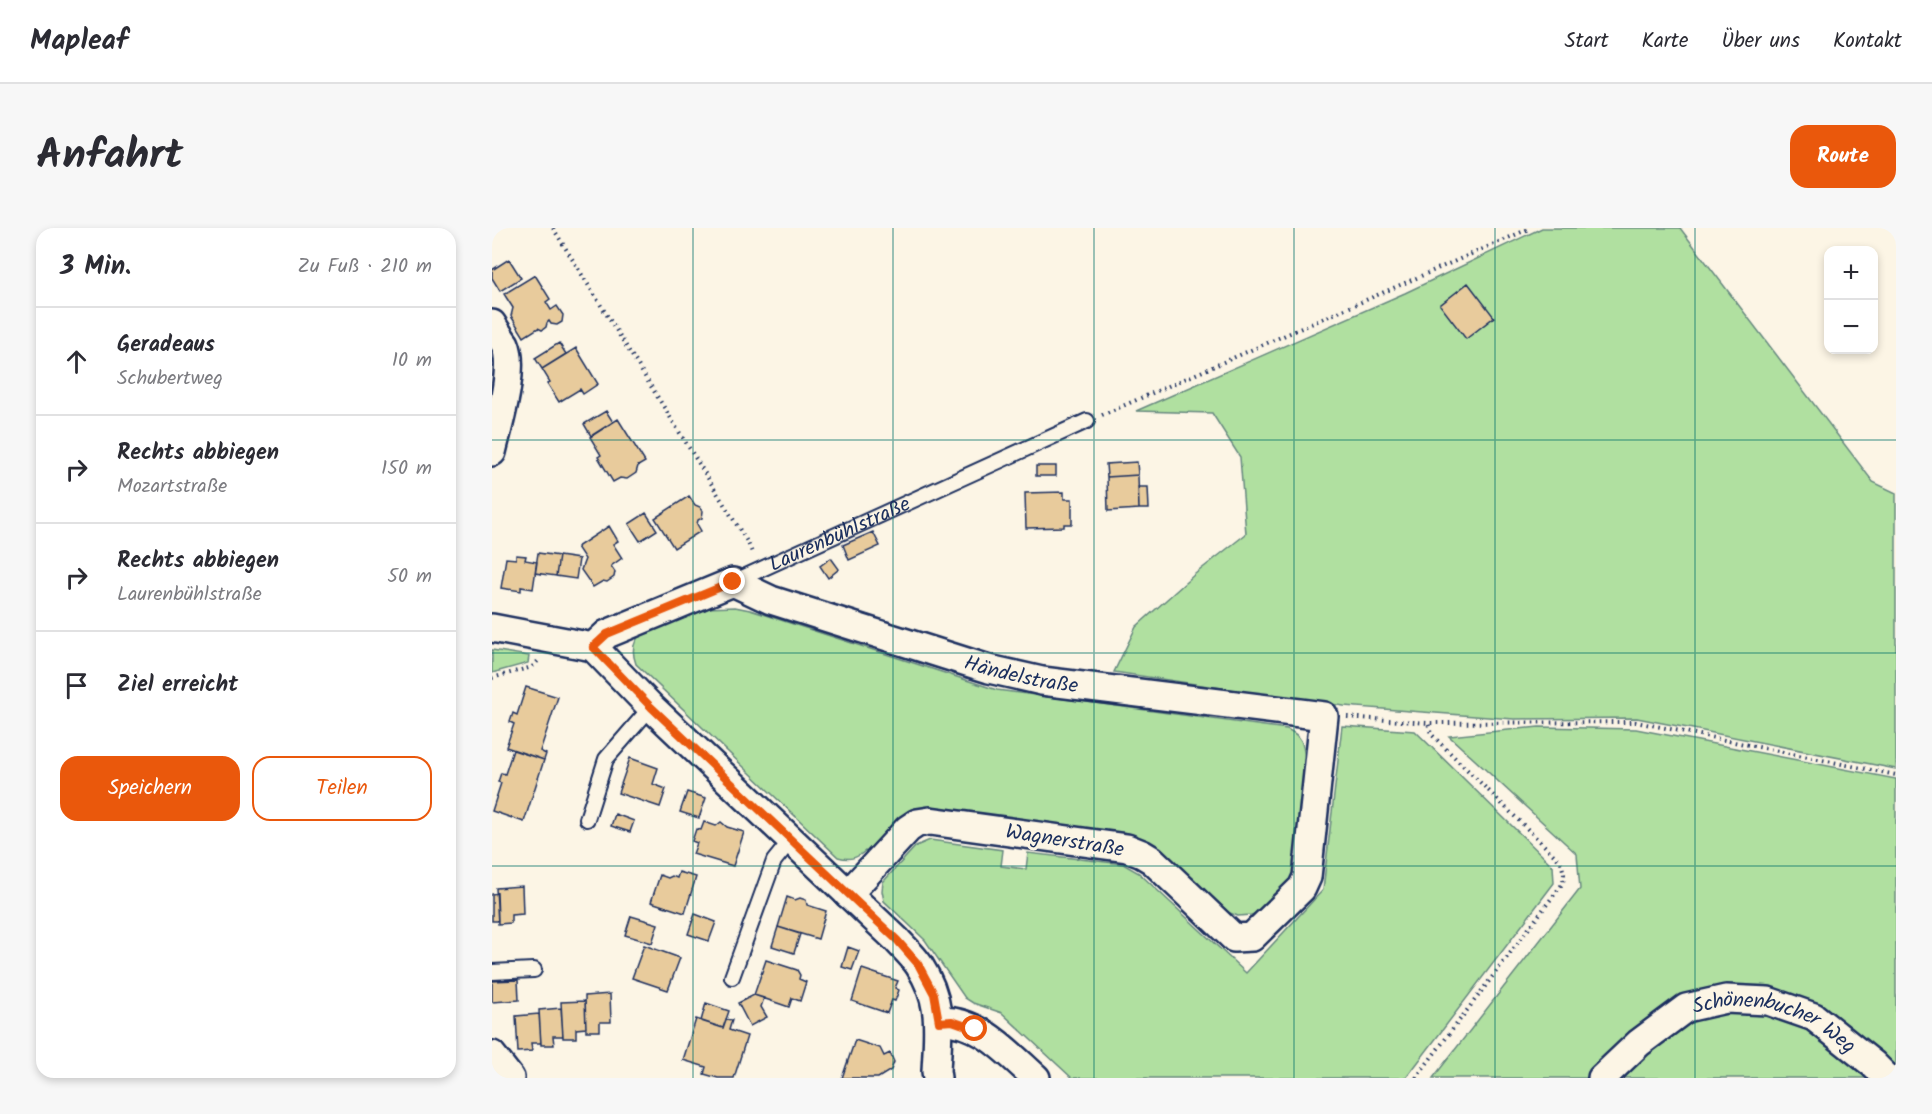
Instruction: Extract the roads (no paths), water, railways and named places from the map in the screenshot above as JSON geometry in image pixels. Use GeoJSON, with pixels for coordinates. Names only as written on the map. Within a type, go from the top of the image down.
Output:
{"type":"FeatureCollection","features":[{"type":"Feature","properties":{"kind":"street"},"geometry":{"type":"LineString","coordinates":[[492,324],[506,346],[508,367],[502,409],[492,452]]}},
{"type":"Feature","properties":{"kind":"street","name":"Laurenbühlstraße"},"geometry":{"type":"LineString","coordinates":[[593,647],[607,634],[733,582]]}},
{"type":"Feature","properties":{"kind":"street","name":"Händelstraße"},"geometry":{"type":"LineString","coordinates":[[733,582],[771,600],[989,669],[1042,681],[1324,716]]}},
{"type":"Feature","properties":{"kind":"street"},"geometry":{"type":"LineString","coordinates":[[492,628],[593,647],[651,707],[897,940],[918,964],[934,994],[939,1022],[937,1078]]}},
{"type":"Feature","properties":{"kind":"street","name":"Wagnerstraße"},"geometry":{"type":"LineString","coordinates":[[848,894],[908,829],[917,823],[930,821],[1127,848],[1152,860],[1234,938],[1252,937],[1302,888],[1307,877],[1324,716]]}},
{"type":"Feature","properties":{"kind":"street","name":"Schönenbucher Weg"},"geometry":{"type":"LineString","coordinates":[[1602,1078],[1639,1043],[1686,1008],[1726,999],[1768,1000],[1814,1017],[1887,1078]]}},
{"type":"Feature","properties":{"kind":"street"},"geometry":{"type":"LineString","coordinates":[[939,1022],[952,1021],[993,1038],[1036,1078]]}},
{"type":"Feature","properties":{"kind":"street"},"geometry":{"type":"LineString","coordinates":[[492,1055],[510,1078]]}},
{"type":"Feature","properties":{"kind":"lane","name":"Laurenbühlstraße"},"geometry":{"type":"LineString","coordinates":[[733,582],[1087,421]]}},
{"type":"Feature","properties":{"kind":"lane"},"geometry":{"type":"LineString","coordinates":[[587,819],[606,759],[651,707]]}},
{"type":"Feature","properties":{"kind":"lane"},"geometry":{"type":"LineString","coordinates":[[732,977],[774,861],[791,840]]}},
{"type":"Feature","properties":{"kind":"lane"},"geometry":{"type":"LineString","coordinates":[[492,972],[534,970]]}}]}
